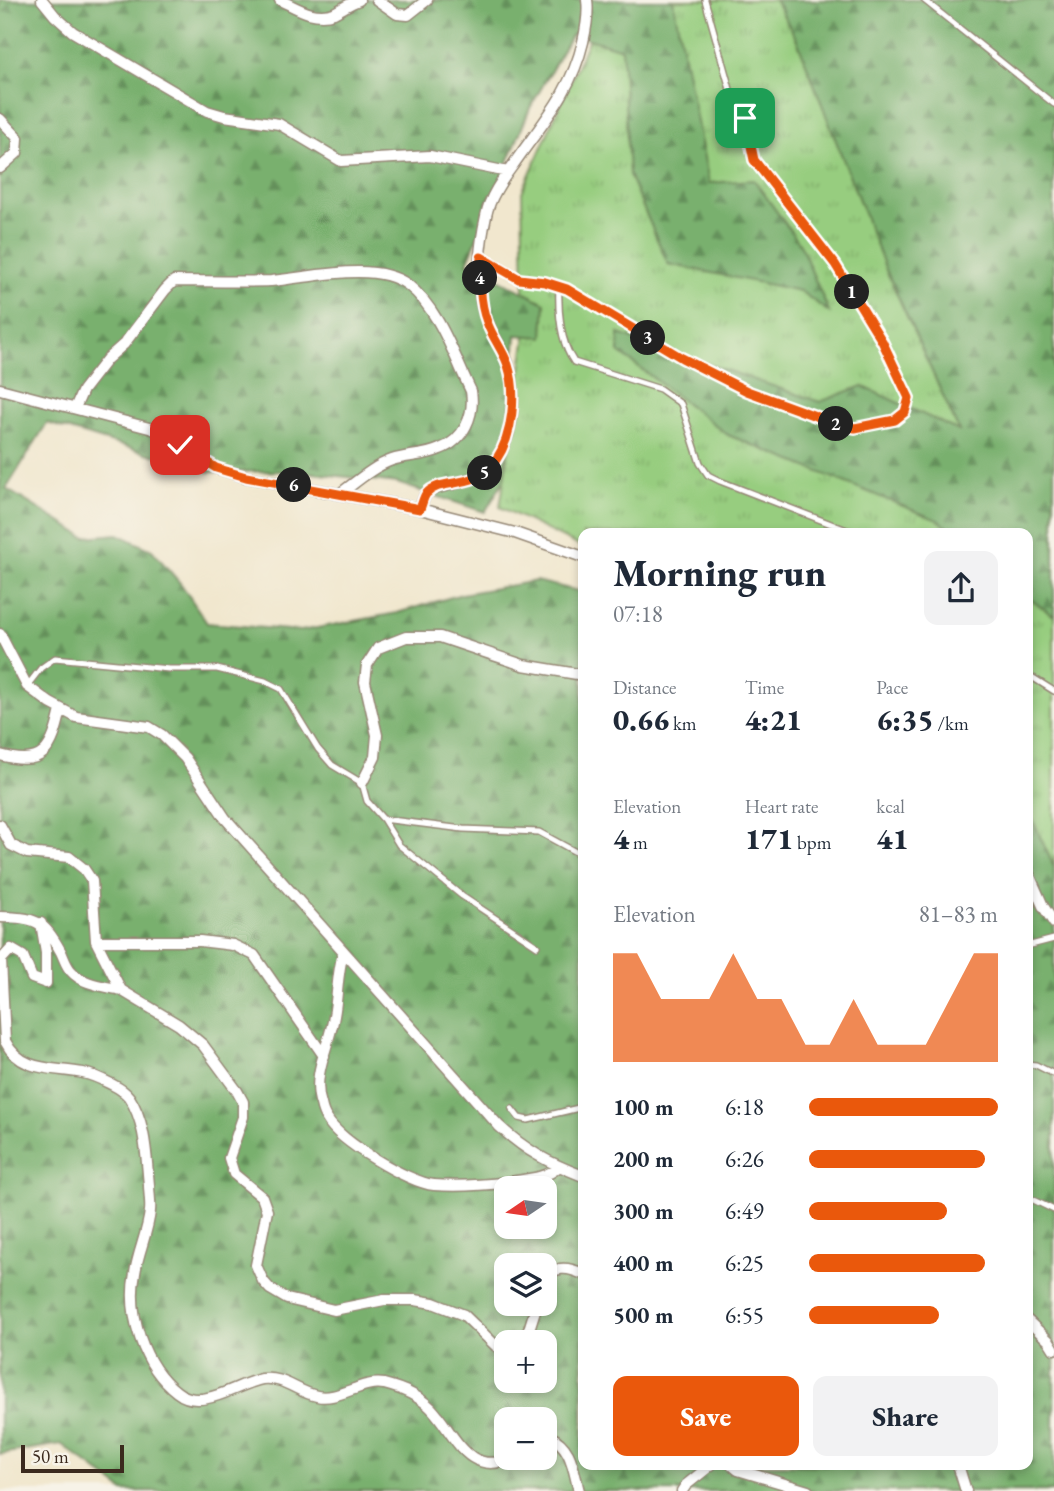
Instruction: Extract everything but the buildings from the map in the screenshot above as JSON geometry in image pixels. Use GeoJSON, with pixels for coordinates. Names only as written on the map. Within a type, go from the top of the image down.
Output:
{"type":"FeatureCollection","features":[{"type":"Feature","properties":{"kind":"street"},"geometry":{"type":"LineString","coordinates":[[42,0],[73,32],[207,111],[279,124],[341,162],[430,156],[508,172]]}},
{"type":"Feature","properties":{"kind":"street"},"geometry":{"type":"LineString","coordinates":[[280,0],[320,16],[333,13],[359,0]]}},
{"type":"Feature","properties":{"kind":"street"},"geometry":{"type":"LineString","coordinates":[[377,0],[397,14],[408,15],[427,0]]}},
{"type":"Feature","properties":{"kind":"street"},"geometry":{"type":"LineString","coordinates":[[420,509],[425,495],[433,489],[477,478],[488,471],[499,456],[506,439],[512,401],[511,379],[508,363],[487,323],[481,303],[481,257],[486,215],[508,172],[562,97],[572,78],[586,28],[587,0]]}},
{"type":"Feature","properties":{"kind":"street"},"geometry":{"type":"LineString","coordinates":[[0,119],[18,138],[17,153],[0,168]]}},
{"type":"Feature","properties":{"kind":"street"},"geometry":{"type":"LineString","coordinates":[[75,408],[83,390],[107,359],[124,344],[174,281],[272,281],[328,274],[378,273],[394,276],[409,285],[426,304],[440,327],[471,391],[470,417],[464,431],[440,450],[389,460],[341,493]]}},
{"type":"Feature","properties":{"kind":"street"},"geometry":{"type":"LineString","coordinates":[[0,389],[153,429],[216,468],[246,477],[420,509],[515,533],[578,555]]}},
{"type":"Feature","properties":{"kind":"street"},"geometry":{"type":"LineString","coordinates":[[0,634],[27,686],[61,710],[76,717],[149,727],[162,735],[185,758],[225,818],[499,1126],[520,1146],[558,1167],[578,1174]]}},
{"type":"Feature","properties":{"kind":"street"},"geometry":{"type":"LineString","coordinates":[[362,783],[375,757],[377,735],[365,682],[367,665],[378,648],[406,637],[440,638],[523,665],[578,674]]}},
{"type":"Feature","properties":{"kind":"street"},"geometry":{"type":"LineString","coordinates":[[0,755],[29,758],[45,753],[54,738],[61,710]]}},
{"type":"Feature","properties":{"kind":"street"},"geometry":{"type":"LineString","coordinates":[[0,825],[11,845],[27,853],[69,858],[84,869],[92,881],[96,941],[121,990]]}},
{"type":"Feature","properties":{"kind":"street"},"geometry":{"type":"LineString","coordinates":[[1033,884],[1054,923]]}},
{"type":"Feature","properties":{"kind":"street"},"geometry":{"type":"LineString","coordinates":[[0,918],[29,918],[41,923],[51,934],[71,972],[86,982],[121,990],[179,1025],[202,1045],[237,1091],[243,1102],[243,1117],[229,1158],[234,1174],[262,1198],[267,1211],[256,1265],[263,1282],[270,1289],[287,1299],[334,1310],[384,1300],[433,1303],[464,1315],[494,1344]]}},
{"type":"Feature","properties":{"kind":"street"},"geometry":{"type":"LineString","coordinates":[[41,923],[46,953],[46,983],[32,978],[23,956],[11,950],[1,960],[5,1041],[10,1053],[25,1063],[50,1071],[99,1077],[127,1094],[134,1105],[145,1143],[150,1210],[134,1274],[134,1311],[141,1340],[161,1375],[176,1392],[188,1399],[205,1399],[265,1379],[282,1380],[317,1396],[372,1383],[385,1385],[419,1398],[471,1457],[494,1463]]}},
{"type":"Feature","properties":{"kind":"street"},"geometry":{"type":"LineString","coordinates":[[96,941],[200,941],[233,944],[254,955],[324,1056]]}},
{"type":"Feature","properties":{"kind":"street"},"geometry":{"type":"LineString","coordinates":[[344,953],[338,972],[334,1016],[318,1082],[320,1101],[327,1120],[347,1141],[411,1179],[432,1185],[485,1185],[532,1178],[551,1173],[558,1167]]}},
{"type":"Feature","properties":{"kind":"street"},"geometry":{"type":"LineString","coordinates":[[557,1270],[572,1269],[578,1272]]}},
{"type":"Feature","properties":{"kind":"street"},"geometry":{"type":"LineString","coordinates":[[1033,1326],[1054,1349]]}},
{"type":"Feature","properties":{"kind":"street"},"geometry":{"type":"LineString","coordinates":[[557,1439],[570,1456],[579,1491]]}},
{"type":"Feature","properties":{"kind":"street"},"geometry":{"type":"LineString","coordinates":[[682,1491],[705,1470]]}},
{"type":"Feature","properties":{"kind":"street"},"geometry":{"type":"LineString","coordinates":[[738,1470],[808,1491]]}},
{"type":"Feature","properties":{"kind":"street"},"geometry":{"type":"LineString","coordinates":[[960,1470],[966,1491]]}},
{"type":"Feature","properties":{"kind":"lane"},"geometry":{"type":"LineString","coordinates":[[481,257],[519,279],[559,286],[682,358],[767,399],[855,428],[895,420],[905,412],[909,398],[882,341],[835,264],[754,160],[745,118],[733,100],[717,51],[705,0]]}},
{"type":"Feature","properties":{"kind":"lane"},"geometry":{"type":"LineString","coordinates":[[924,0],[1054,104]]}},
{"type":"Feature","properties":{"kind":"lane"},"geometry":{"type":"LineString","coordinates":[[559,286],[563,333],[574,362],[660,389],[681,404],[700,463],[708,474],[841,528]]}},
{"type":"Feature","properties":{"kind":"lane"},"geometry":{"type":"LineString","coordinates":[[27,686],[41,668],[55,657],[169,669],[217,669],[244,675],[281,689],[318,749],[332,765],[362,783],[367,800],[399,845],[462,896],[537,946]]}},
{"type":"Feature","properties":{"kind":"lane"},"geometry":{"type":"LineString","coordinates":[[1033,678],[1054,691]]}},
{"type":"Feature","properties":{"kind":"lane"},"geometry":{"type":"LineString","coordinates":[[383,819],[463,829],[539,832],[578,853]]}},
{"type":"Feature","properties":{"kind":"lane"},"geometry":{"type":"LineString","coordinates":[[1033,944],[1054,939]]}},
{"type":"Feature","properties":{"kind":"lane"},"geometry":{"type":"LineString","coordinates":[[1033,1065],[1054,1074]]}},
{"type":"Feature","properties":{"kind":"lane"},"geometry":{"type":"LineString","coordinates":[[512,1109],[519,1118],[528,1120],[578,1108]]}},
{"type":"Feature","properties":{"kind":"lane"},"geometry":{"type":"LineString","coordinates":[[1033,1200],[1054,1210]]}},
{"type":"Feature","properties":{"kind":"green space"},"geometry":{"type":"Polygon","coordinates":[[[0,0],[673,0],[709,183],[754,180],[800,244],[829,312],[800,291],[668,264],[629,175],[622,49],[572,34],[530,108],[467,263],[545,303],[543,337],[516,335],[504,480],[485,512],[397,483],[297,471],[209,472],[47,423],[6,489],[85,537],[118,534],[152,550],[181,584],[207,623],[301,631],[397,613],[462,594],[536,581],[578,591],[578,1470],[1033,1470],[1033,821],[1054,867],[1054,1491],[124,1491],[61,1444],[0,1454],[0,0]]]}},
{"type":"Feature","properties":{"kind":"green space"},"geometry":{"type":"Polygon","coordinates":[[[606,0],[1054,0],[1054,869],[1033,830],[1033,528],[578,528],[578,546],[500,507],[525,342],[522,192],[606,0]]]}},
{"type":"Feature","properties":{"kind":"green space"},"geometry":{"type":"Polygon","coordinates":[[[775,0],[1054,0],[1054,616],[1033,601],[1033,528],[948,528],[940,521],[728,435],[619,352],[619,334],[820,402],[862,386],[959,431],[886,270],[797,40],[775,0]]]}},
{"type":"Feature","properties":{"kind":"route"},"geometry":{"type":"LineString","coordinates":[[180,445],[216,468],[246,477],[420,509],[425,495],[433,489],[477,478],[488,471],[499,456],[506,439],[512,401],[508,363],[487,323],[481,303],[481,257],[519,279],[545,282],[567,289],[682,358],[767,399],[855,428],[895,420],[905,412],[909,398],[882,341],[835,264],[754,160],[745,118]]}}]}
